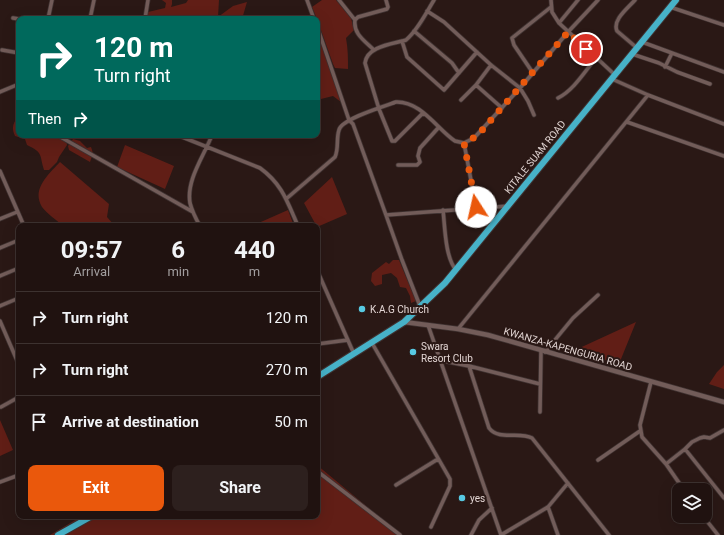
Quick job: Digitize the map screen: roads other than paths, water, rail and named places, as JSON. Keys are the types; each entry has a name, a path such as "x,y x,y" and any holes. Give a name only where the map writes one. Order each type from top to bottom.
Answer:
{"highway":[{"name":"KITALE SUAM ROAD","path":"320,375 404,322 420,308 456,270 676,0"},
{"path":"58,535 87,519"}],"street":[{"path":"49,16 52,0"},
{"path":"91,16 94,0"},
{"path":"145,16 148,0"},
{"path":"307,0 313,16"},
{"path":"339,0 355,20 355,28 357,33 374,50"},
{"path":"355,20 358,17 387,9 388,7 386,0"},
{"path":"423,113 393,142 379,109 365,63 366,57 374,50 402,41 409,37 434,0"},
{"path":"551,0 552,12 559,23 596,58 613,77 648,95 724,124"},
{"path":"559,23 578,0"},
{"path":"286,199 335,157 338,152 338,130 341,125 349,120 396,102 414,105 455,141 464,143 477,136 598,0"},
{"path":"634,0 618,20 616,27 617,31 637,48"},
{"path":"533,73 514,46 512,38 551,7"},
{"path":"670,7 724,25"},
{"path":"427,11 444,22 491,65 520,88 534,115"},
{"path":"414,31 452,63 459,73"},
{"path":"320,35 349,120 353,124 420,308"},
{"path":"402,41 408,57 444,90 477,52"},
{"path":"642,42 724,72"},
{"path":"2,50 16,52"},
{"path":"665,66 672,53"},
{"path":"632,54 659,63 677,72 710,84"},
{"path":"558,98 567,92 596,58"},
{"path":"461,100 476,85 491,65"},
{"path":"0,92 16,85"},
{"path":"476,85 502,108"},
{"path":"458,329 648,95"},
{"path":"627,122 724,156"},
{"path":"398,165 417,165 420,162 418,156 420,148 439,127"},
{"path":"62,138 193,212"},
{"path":"184,138 260,168 272,177 286,199 297,223"},
{"path":"198,223 193,212 190,195 192,183 211,138"},
{"path":"464,143 476,207"},
{"path":"0,171 22,223"},
{"path":"386,214 509,206"},
{"path":"444,210 447,244 451,264 456,270"},
{"path":"0,219 17,212"},
{"path":"0,248 16,241"},
{"path":"0,276 16,269"},
{"path":"320,277 354,354"},
{"path":"540,412 540,384 543,352 572,318 598,295"},
{"path":"0,306 16,299"},
{"path":"0,321 16,359"},
{"name":"KWANZA-KAPENGURIA ROAD","path":"404,322 458,329 488,336 724,402"},
{"path":"428,325 501,535 548,507 568,483"},
{"path":"320,344 348,340"},
{"path":"372,343 451,482 431,527"},
{"path":"439,360 540,384"},
{"path":"469,366 489,428 498,434 532,438 609,535"},
{"path":"651,382 640,425 640,431 642,437 666,464 679,483"},
{"path":"1,407 16,399"},
{"path":"666,464 692,442 704,437 710,438 724,430"},
{"path":"598,460 640,431"},
{"path":"685,449 724,498"},
{"path":"396,485 438,459"},
{"path":"320,473 400,535"},
{"path":"0,482 16,476"},
{"path":"548,507 558,535"},
{"path":"471,535 479,520 492,508"},
{"path":"709,523 718,535"}],"place":[{"name":"K.A.G Church","path":"362,309"},
{"name":"Swara Resort Club","path":"413,352"},
{"name":"yes","path":"462,498"}]}
